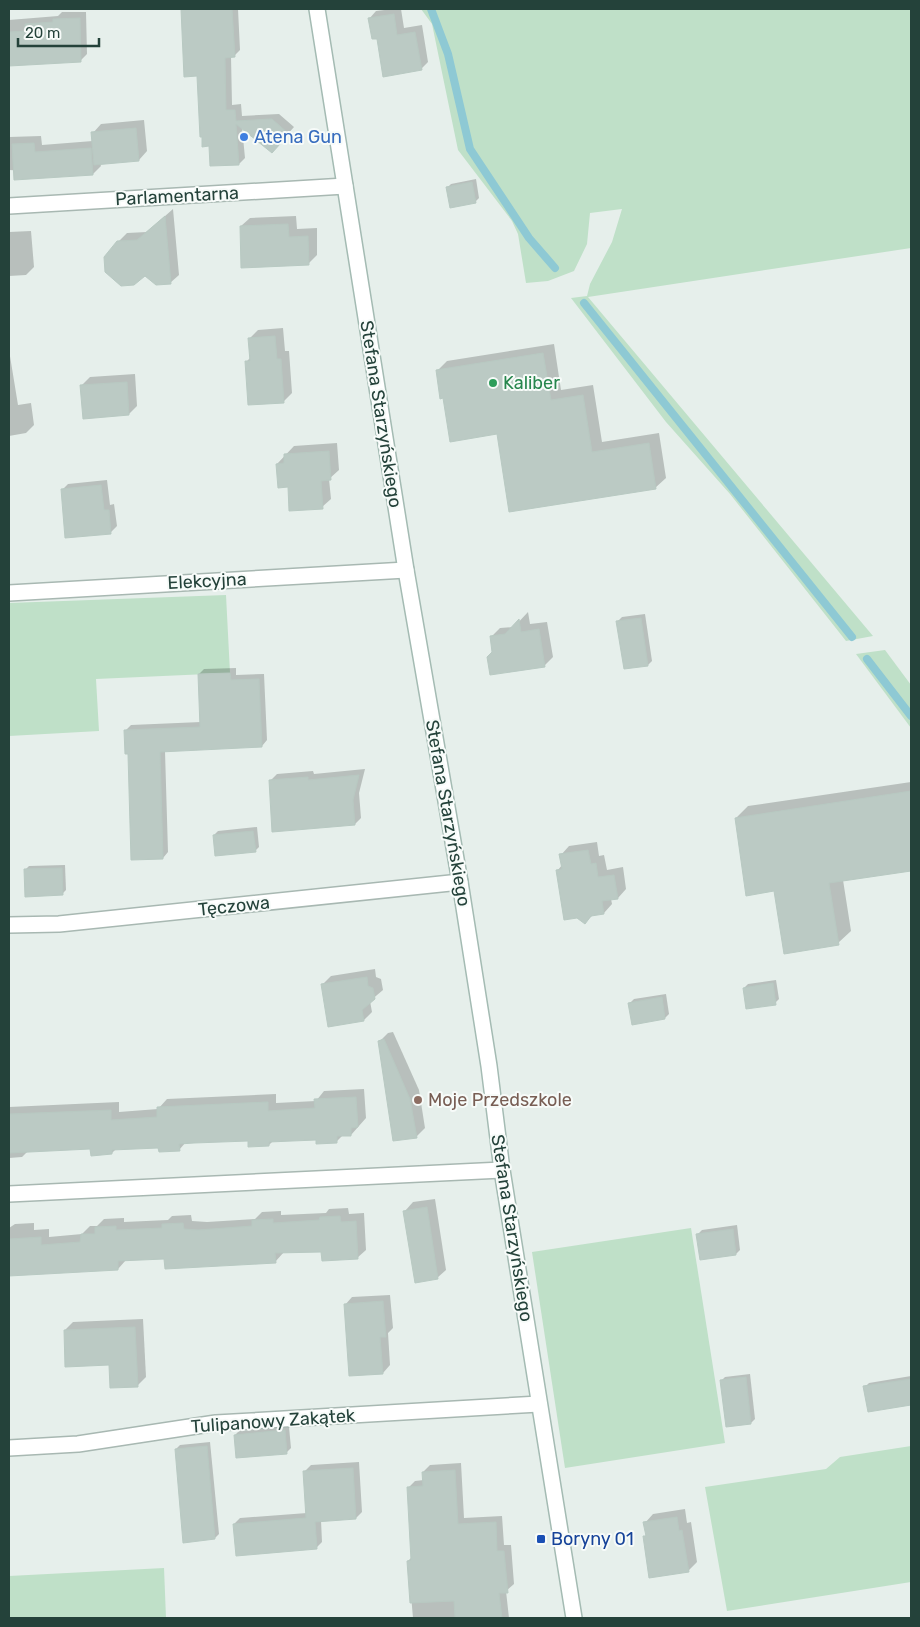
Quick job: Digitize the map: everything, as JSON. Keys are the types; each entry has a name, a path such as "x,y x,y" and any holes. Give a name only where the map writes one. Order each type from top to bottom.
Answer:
{"street":[{"name":"Stefana Starzyńskiego","path":"317,9 406,570 460,882 489,1066 502,1170 574,1618"},
{"name":"Parlamentarna","path":"9,206 345,186"},
{"name":"Elekcyjna","path":"9,593 406,570"},
{"name":"Tęczowa","path":"9,925 59,924 460,882"},
{"path":"9,1194 502,1170"},
{"name":"Tulipanowy Zakątek","path":"9,1448 78,1444 216,1423 539,1404"}],"green space":[{"path":"421,9 911,9 911,248 588,297 873,636 846,641 730,494 666,422 571,298 587,296 590,284 612,242 622,209 590,213 587,244 574,271 548,281 526,283 518,234 512,221 458,150 432,24"},
{"path":"226,595 230,673 96,679 99,731 9,736 9,603"},
{"path":"885,650 911,685 911,728 856,654"},
{"path":"691,1228 725,1443 565,1468 532,1252"},
{"path":"911,1446 911,1582 727,1611 705,1487 826,1469 840,1457"},
{"path":"164,1568 166,1618 9,1618 9,1576"}],"building":[{"path":"181,9 232,9 235,57 225,58 226,110 235,110 236,121 272,119 289,134 272,153 236,124 239,165 210,166 209,146 202,147 202,137 200,137 197,76 184,77"},
{"path":"394,14 397,35 415,32 422,70 383,77 377,39 372,39 368,18"},
{"path":"80,18 81,62 9,66 9,32 25,31 25,24 53,22 53,19"},
{"path":"136,128 139,161 94,165 91,132"},
{"path":"34,143 35,152 91,148 93,175 14,180 12,144"},
{"path":"472,182 476,203 450,208 446,187"},
{"path":"165,216 171,284 156,285 145,276 134,285 121,286 105,272 104,257 117,241 137,240"},
{"path":"288,224 289,237 308,236 309,265 241,268 240,226"},
{"path":"275,336 277,359 281,359 284,403 248,405 245,361 250,361 248,338"},
{"path":"543,353 551,400 583,395 592,452 649,443 656,489 509,512 497,434 450,442 443,398 440,399 436,370"},
{"path":"127,382 129,415 83,419 80,385"},
{"path":"329,451 331,480 321,481 323,509 289,511 288,487 278,488 276,464 284,463 284,454"},
{"path":"101,485 104,510 109,510 111,534 65,538 61,489"},
{"path":"641,618 648,666 624,669 616,621"},
{"path":"519,619 521,632 539,629 545,667 490,675 487,657 492,652 490,636 505,634"},
{"path":"230,673 231,680 259,679 262,747 160,752 163,859 131,860 128,754 125,754 124,730 200,727 198,674"},
{"path":"359,775 353,800 355,825 272,832 269,780 308,777 308,780"},
{"path":"911,791 911,871 829,883 839,945 784,954 774,891 746,896 735,818"},
{"path":"253,831 256,852 215,856 213,835"},
{"path":"588,850 591,864 596,863 598,877 614,875 618,899 602,901 604,914 591,916 585,924 577,918 564,920 556,870 562,869 559,854"},
{"path":"62,868 63,895 25,897 24,869"},
{"path":"367,977 368,986 373,988 375,999 362,1010 364,1021 328,1027 321,984"},
{"path":"773,983 776,1005 746,1009 743,988"},
{"path":"662,997 665,1019 632,1025 628,1003"},
{"path":"384,1039 410,1099 417,1138 393,1141 378,1041"},
{"path":"356,1097 358,1127 351,1128 351,1136 337,1136 337,1143 316,1144 316,1140 269,1142 269,1146 248,1147 248,1141 194,1143 179,1144 180,1151 159,1152 158,1148 112,1150 112,1154 91,1156 90,1149 9,1153 9,1114 111,1110 111,1120 157,1117 157,1107 268,1102 268,1111 315,1108 314,1099"},
{"path":"427,1207 438,1279 415,1283 403,1211"},
{"path":"340,1216 341,1222 356,1221 358,1259 322,1261 321,1252 275,1253 276,1263 165,1269 164,1259 118,1261 118,1270 9,1276 9,1239 41,1237 41,1245 80,1242 81,1234 95,1234 95,1227 116,1226 116,1230 162,1228 162,1224 183,1223 184,1229 198,1230 252,1226 252,1220 273,1219 273,1223 319,1220 320,1217"},
{"path":"733,1229 736,1255 700,1260 696,1234"},
{"path":"383,1301 386,1337 380,1337 383,1374 349,1376 344,1304"},
{"path":"135,1327 138,1387 110,1388 109,1365 65,1367 64,1330"},
{"path":"746,1377 751,1424 726,1427 720,1380"},
{"path":"911,1379 911,1405 868,1412 863,1386"},
{"path":"285,1430 287,1454 236,1458 234,1435"},
{"path":"207,1446 215,1539 183,1543 175,1449"},
{"path":"353,1468 356,1519 315,1522 317,1549 236,1556 233,1524 306,1518 303,1471"},
{"path":"455,1470 458,1524 496,1522 497,1551 504,1551 508,1593 499,1593 502,1618 455,1618 454,1601 410,1603 407,1561 411,1560 407,1487 423,1486 422,1472"},
{"path":"677,1517 679,1531 682,1530 689,1572 649,1578 643,1522"}],"waterway":[{"path":"431,9 448,54 470,149 529,238 555,268"},
{"path":"584,303 852,637"},
{"path":"867,659 911,716"}],"place":[{"name":"Atena Gun","path":"244,137"},
{"name":"Kaliber","path":"493,383"},
{"name":"Moje Przedszkole","path":"418,1100"},
{"name":"Boryny 01","path":"541,1539"}]}
